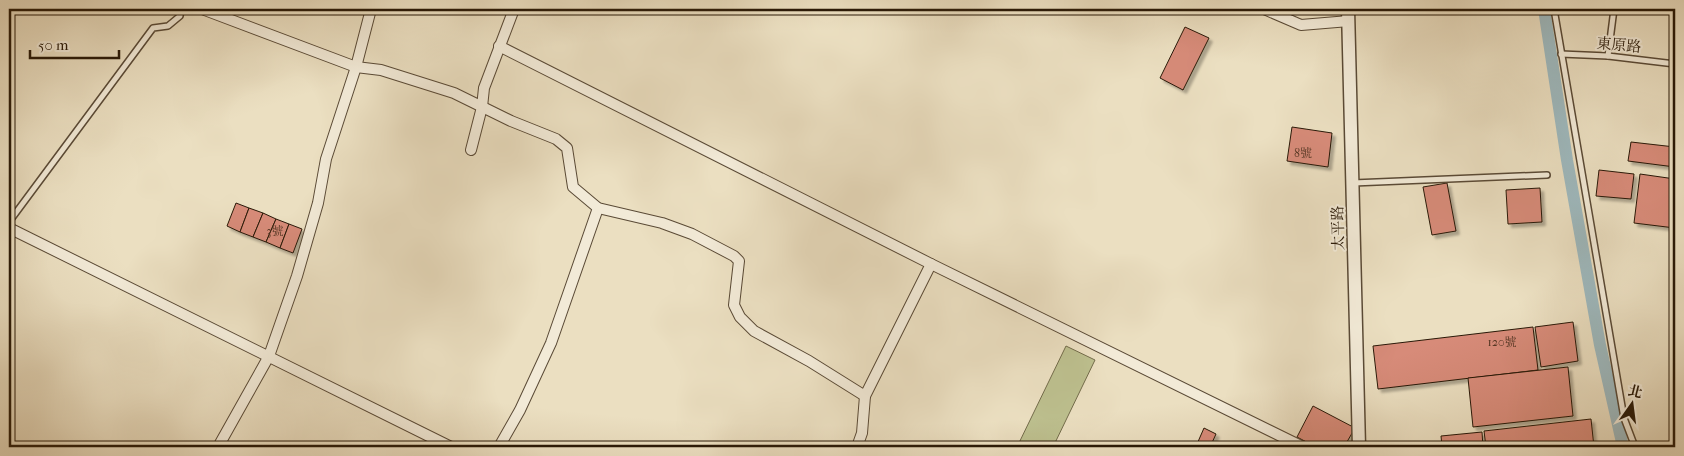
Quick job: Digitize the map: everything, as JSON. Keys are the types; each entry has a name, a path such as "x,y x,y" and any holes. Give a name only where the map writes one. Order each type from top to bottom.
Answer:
{"street":[{"path":"202,9 356,67 381,70 454,93 511,121 556,139 567,148 573,187 598,208 662,223 692,234 734,256 739,261 734,305 740,317 754,331 809,361 865,396"},
{"path":"218,447 269,356 297,276 318,203 326,159 356,67 371,9"},
{"path":"471,150 482,107 484,88 514,9"},
{"path":"1264,9 1301,25 1349,15"},
{"name":"太平路","path":"1349,15 1359,447"},
{"path":"499,46 931,264 1303,447"},
{"path":"499,447 520,410 551,343 598,208"},
{"path":"9,228 451,447"},
{"path":"857,447 862,433 865,396 931,264"}],"lane":[{"path":"9,222 153,28 168,26 180,16 181,9"},
{"path":"1554,9 1624,418 1635,447"},
{"path":"1608,56 1614,9"},
{"name":"東原路","path":"1561,54 1608,56 1675,64"},
{"path":"1353,183 1547,176"}],"green space":[{"path":"1066,346 1095,360 1053,447 1017,447"}],"building":[{"path":"1185,27 1209,38 1183,90 1160,78"},
{"path":"1292,127 1332,133 1328,167 1287,161"},
{"path":"1631,142 1675,147 1675,167 1628,161"},
{"path":"1599,170 1634,174 1631,199 1596,196"},
{"path":"1640,174 1675,179 1675,228 1634,223"},
{"path":"1447,183 1456,231 1432,235 1423,187"},
{"path":"1540,188 1542,222 1508,224 1506,190"},
{"path":"236,203 249,208 240,232 227,226"},
{"path":"249,208 263,213 253,237 240,232"},
{"path":"263,213 276,219 266,242 253,237"},
{"path":"276,219 289,224 280,248 266,242"},
{"path":"289,224 302,229 293,253 280,248"},
{"path":"1573,322 1578,361 1541,367 1535,327"},
{"path":"1533,327 1538,370 1378,389 1373,346"},
{"path":"1568,367 1573,416 1473,427 1468,378"},
{"path":"1313,406 1355,428 1344,447 1316,447 1297,437"},
{"path":"1591,419 1594,447 1486,447 1484,431"},
{"path":"1204,428 1216,434 1210,447 1197,444"},
{"path":"1482,432 1483,447 1442,447 1441,436"}],"waterway":[{"path":"1544,9 1567,160 1600,345 1623,447"}]}
